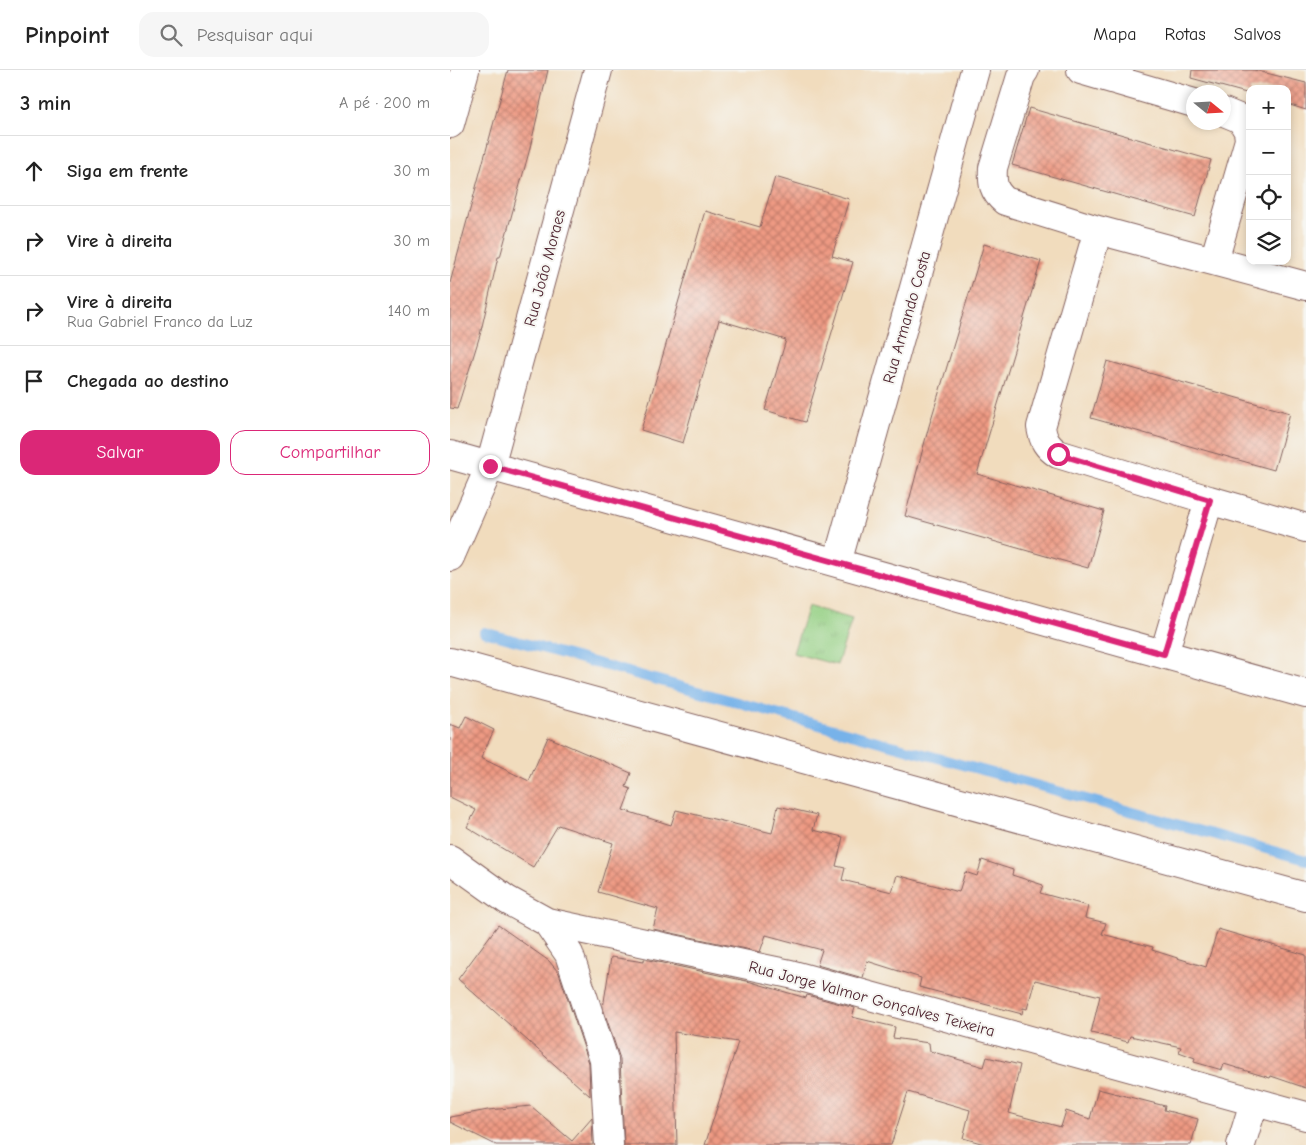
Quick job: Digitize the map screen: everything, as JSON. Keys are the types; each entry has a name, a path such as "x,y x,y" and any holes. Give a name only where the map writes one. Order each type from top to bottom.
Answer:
{"street":[{"path":"450,124 464,70"},
{"name":"Rua João Moraes","path":"450,557 490,466 598,70"},
{"name":"Rua Armando Costa","path":"837,563 975,70"},
{"path":"1025,70 1021,76 993,168 994,190 1005,201 1098,230 1306,286"},
{"path":"1081,70 1186,101"},
{"path":"1214,262 1249,140 1248,131 1241,118 1231,114"},
{"path":"1098,230 1041,427 1045,443 1058,454 1306,528"},
{"path":"450,455 1306,694"},
{"path":"1164,654 1210,500"},
{"path":"450,662 1306,896"},
{"name":"Rua Jorge Valmor Gonçalves Teixeira","path":"450,859 506,900 547,922 790,974 1306,1116"},
{"path":"547,922 569,954 604,1060 609,1145"},
{"path":"1241,1145 1254,1102"}],"green space":[{"path":"808,606 852,619 837,665 793,653"}],"building":[{"path":"508,70 548,70 529,152 500,257 498,257 480,335 457,409 450,408 450,283"},
{"path":"1192,70 1254,70 1306,83 1306,110 1291,105 1291,85 1246,85 1246,93 1231,89 1231,85 1217,85 1191,78"},
{"path":"1029,108 1211,160 1195,217 1012,165"},
{"path":"775,177 849,199 832,256 853,262 805,422 765,410 786,340 719,320 683,443 641,430 705,211 760,227"},
{"path":"984,244 1041,261 977,474 1104,511 1088,568 905,516 929,426"},
{"path":"1107,361 1290,413 1274,470 1091,418"},
{"path":"466,716 494,730 481,758 529,781 548,737 631,773 626,787 631,789 623,810 671,825 676,810 772,833 778,806 817,815 813,830 843,837 836,866 845,868 842,880 892,892 897,875 959,892 965,872 977,876 982,860 1013,870 1012,875 1043,885 1040,893 1088,906 1085,918 1106,923 1102,934 1153,947 1152,950 1206,967 1218,929 1306,955 1306,1088 1271,1076 1270,1078 1224,1064 1222,1070 1194,1062 1195,1058 1179,1052 1181,1047 1130,1036 1128,1042 1091,1033 1100,996 1035,980 1027,1009 1023,1008 1022,1014 919,987 921,978 867,961 863,978 817,965 822,950 766,935 760,952 653,929 658,909 598,892 613,843 558,825 533,867 467,827 476,810 450,797 450,724 460,728"},
{"path":"498,925 549,961 559,973 589,1063 590,1096 458,979"},
{"path":"611,957 644,962 644,959 751,982 806,998 807,995 855,1008 852,1017 895,1027 893,1038 929,1043 930,1051 984,1067 987,1057 1020,1065 1009,1113 1061,1127 1066,1111 1090,1119 1098,1089 1165,1106 1164,1110 1198,1119 1191,1145 988,1145 963,1138 970,1110 908,1092 891,1145 705,1145 738,1042 674,1032 677,1145 624,1145 620,1059 603,1008"},
{"path":"531,1106 572,1141 592,1118 593,1145 496,1145 450,1122 450,1117 488,1110"}],"waterway":[{"path":"484,632 1306,860"}],"route":[{"path":"490,466 1164,654 1210,500 1058,454"}]}
